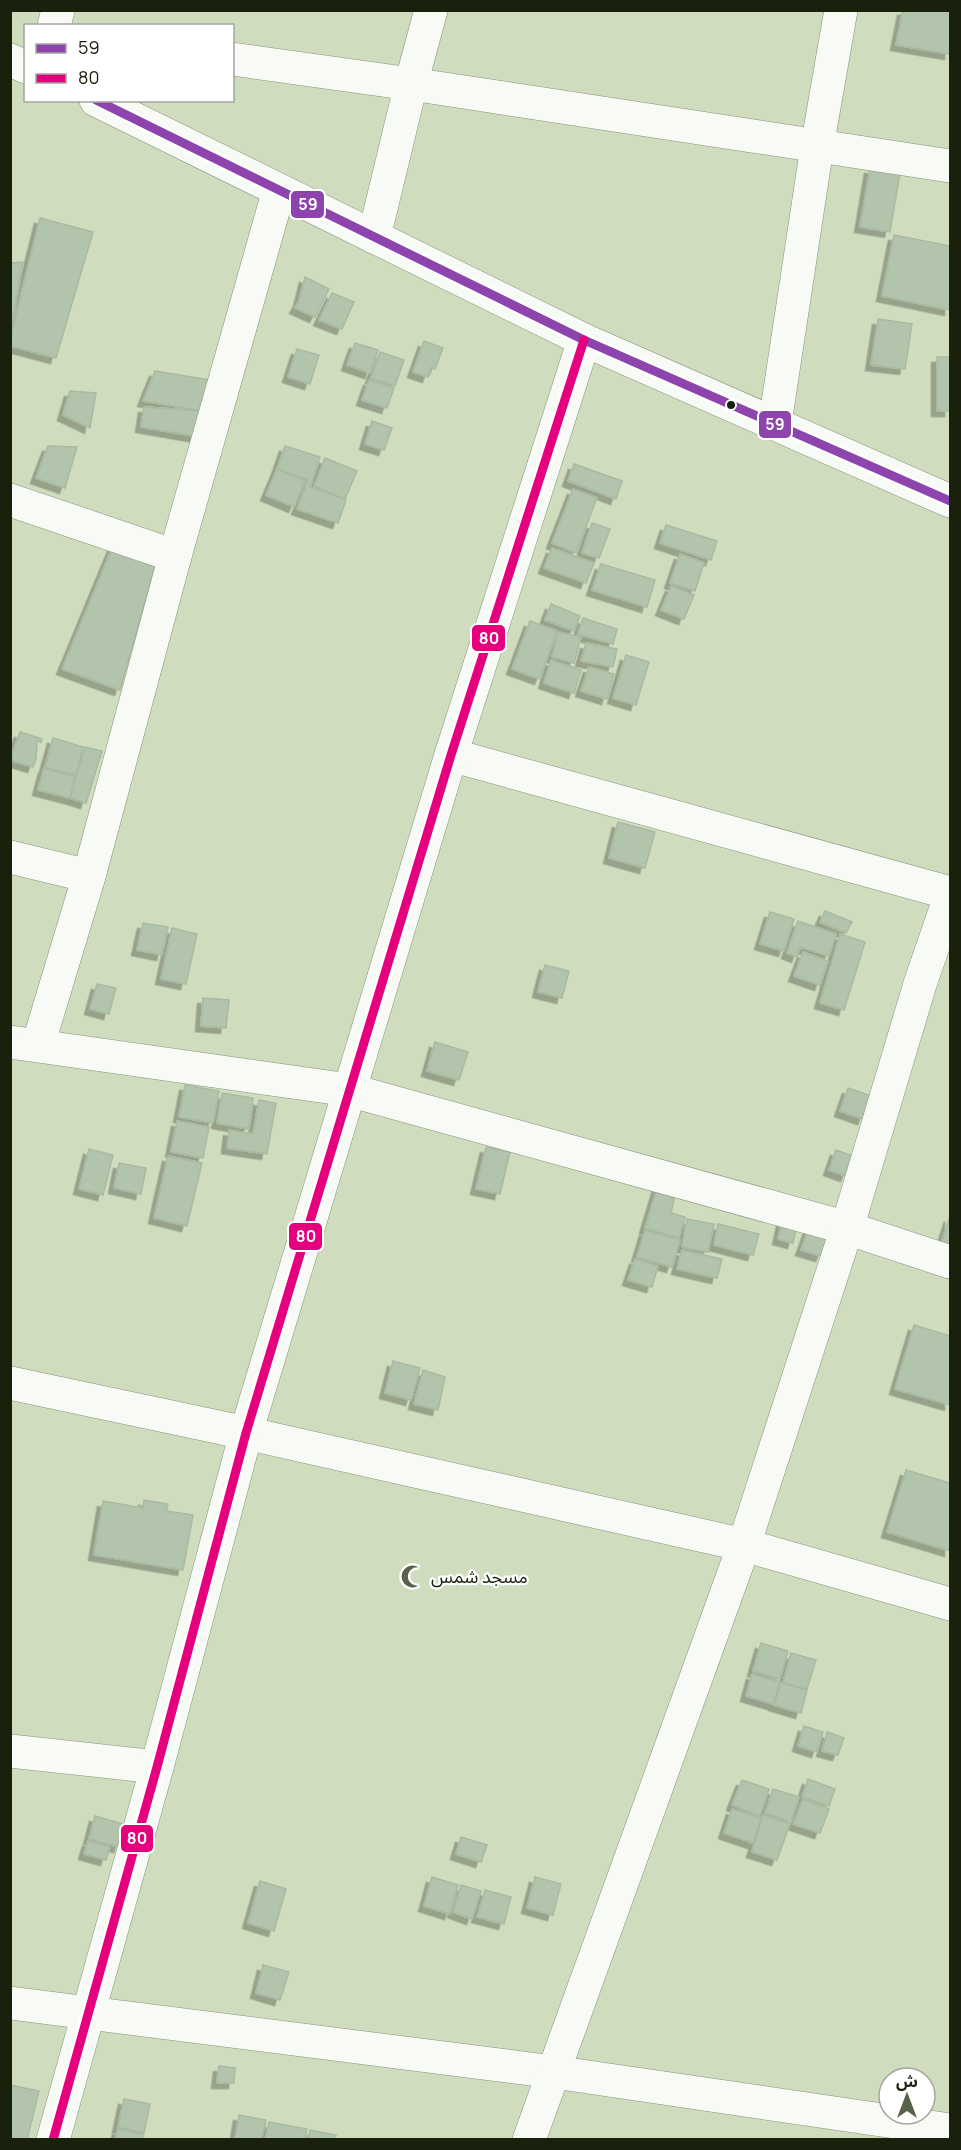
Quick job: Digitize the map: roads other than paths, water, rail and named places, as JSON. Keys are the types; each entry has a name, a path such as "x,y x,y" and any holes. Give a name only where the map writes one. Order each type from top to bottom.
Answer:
{"street":[{"path":"374,237 431,10"},
{"path":"775,423 816,147 841,10"},
{"path":"234,59 951,166"},
{"path":"10,60 24,66"},
{"path":"100,102 584,340 951,501"},
{"path":"279,190 175,556 89,876 24,1044 349,1090 847,1228 951,1262"},
{"path":"53,2139 157,1767 246,1433 451,755 584,340"},
{"path":"10,500 175,556"},
{"path":"451,755 951,895 920,984 847,1228 744,1545 528,2139"},
{"path":"10,857 89,876"},
{"path":"10,1383 246,1433 744,1545 951,1604"},
{"path":"10,1751 157,1767"},
{"path":"10,2003 554,2072 951,2130"}],"place":[{"name":"مسجد شمس","path":"413,1576"}]}
